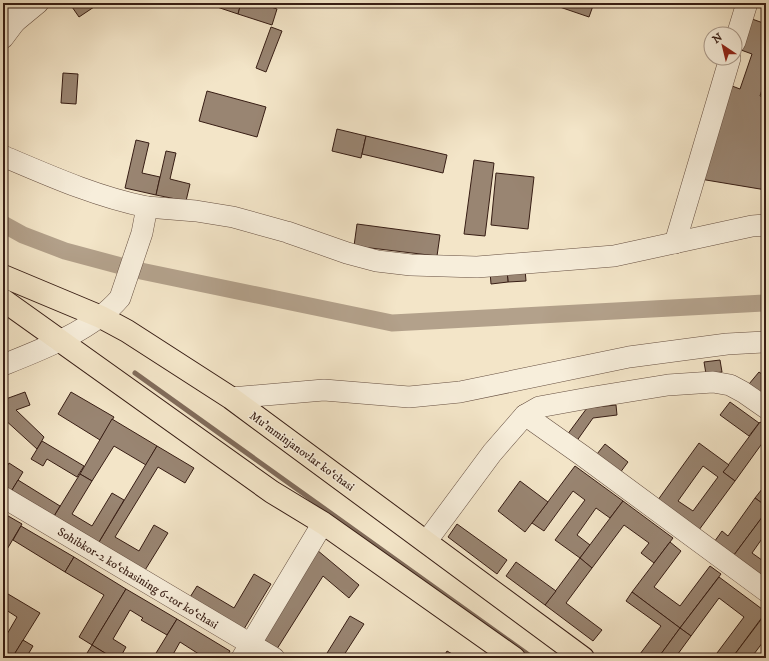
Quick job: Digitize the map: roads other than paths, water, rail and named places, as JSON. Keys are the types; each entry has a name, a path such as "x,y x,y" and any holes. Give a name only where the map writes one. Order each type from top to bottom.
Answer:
{"main road":[{"name":"Mu’mminjanovlar ko‘chasi","path":"3,276 101,317 128,331 231,398 583,658"},
{"path":"3,300 272,492 323,523 514,658"}],"street":[{"path":"7,23 38,3"},
{"path":"740,26 747,3"},
{"path":"674,242 728,66"},
{"path":"3,156 62,181 114,199 147,208 196,211 233,217 287,232 347,253 377,261 411,265 477,267 614,256 752,226 766,225"},
{"path":"3,365 59,341 101,317 120,298 142,233 147,208"},
{"path":"231,398 324,390 409,397 460,392 629,357 727,344 766,342"},
{"path":"426,542 492,453 525,415 539,407 567,401 668,385 714,382 730,385 766,408"},
{"path":"525,415 766,591"},
{"name":"Sohibkor-2 ko‘chasining 6-tor ko‘chasi","path":"3,497 246,651 274,658"},
{"path":"246,651 323,523"}],"waterway":[{"path":"3,224 23,235 65,251 136,270 392,323 766,303"},
{"path":"135,373 533,658"}]}
